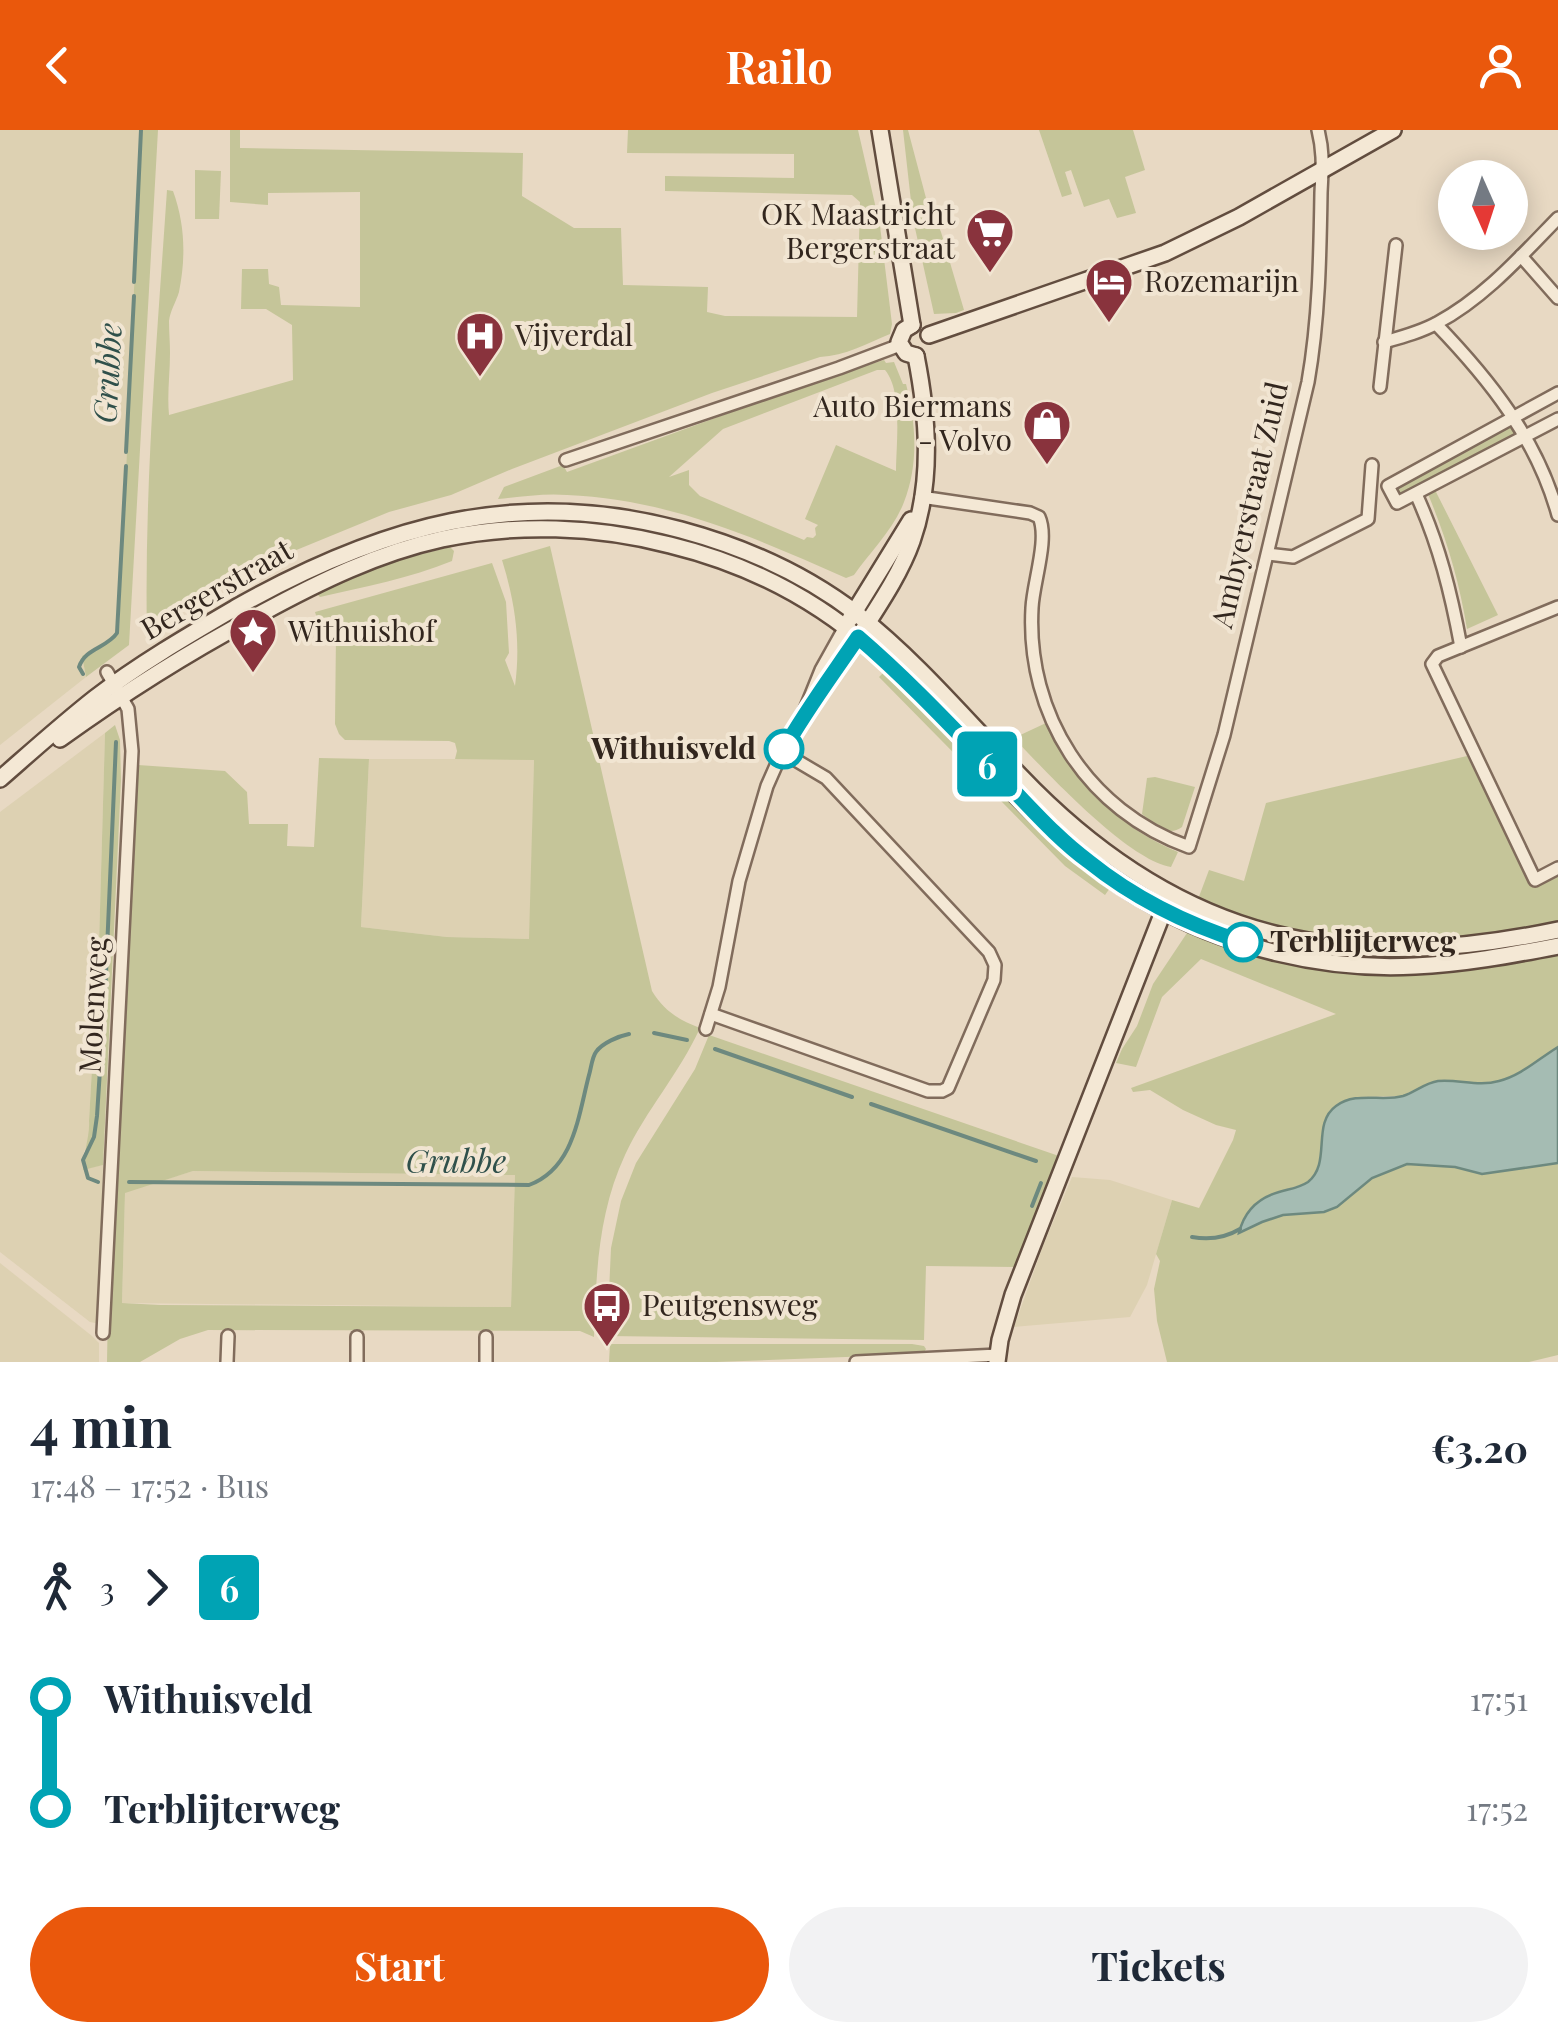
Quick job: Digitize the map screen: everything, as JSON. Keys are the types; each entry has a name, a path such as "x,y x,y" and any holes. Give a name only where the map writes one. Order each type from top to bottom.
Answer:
{"main road":[{"path":"880,130 912,326"},
{"path":"929,335 1165,253 1393,130"},
{"path":"912,326 922,327 929,335 928,348 916,356 906,354 900,345 901,334 912,326"},
{"path":"856,625 921,497 927,426 916,356"},
{"name":"Bergerstraat","path":"0,781 114,684 220,617 314,566 363,546 450,522 496,523 563,513 608,516 684,531 740,549 829,594 856,625"},
{"path":"856,625 932,682 1070,823 1130,869 1216,916 1295,939 1354,948 1441,948 1558,930"},
{"path":"856,625 900,676 1058,836 1116,882 1164,910 1223,936 1268,950 1357,965 1452,964 1558,946"},
{"path":"997,1359 1023,1268 1170,894"}],"street":[{"name":"Ambyerstraat Zuid","path":"921,497 1039,517 1042,532 1033,594 1032,644 1043,698 1055,729 1069,754 1124,814 1189,848 1224,735 1311,362 1324,153 1318,130"},
{"path":"1384,342 1436,324 1480,294 1558,218"},
{"path":"1380,387 1396,245"},
{"path":"1521,256 1558,298"},
{"path":"1436,324 1488,380 1515,418 1550,486 1558,516"},
{"path":"566,460 900,345"},
{"path":"1558,393 1388,486 1398,503 1558,419"},
{"path":"1268,554 1294,556 1368,519 1372,464"},
{"path":"1416,494 1440,552 1460,647"},
{"path":"1558,607 1460,647 1434,659 1432,664 1535,880 1558,868"},
{"path":"706,1028 719,987 744,858 767,786 821,670 856,625"},
{"name":"Molenweg","path":"103,1333 132,751 128,711 114,684"},
{"path":"711,1014 942,1092 948,1088 994,980 995,965 989,952 874,828 826,778 782,752"},
{"path":"228,1336 228,1362"},
{"path":"357,1337 357,1362"},
{"path":"486,1337 486,1362"},
{"path":"856,1362 997,1359"}],"shaded area":[{"path":"0,130 141,130 119,630 107,643 82,656 86,677 0,745"},
{"path":"105,733 90,1135 83,1155 83,1169 103,1165 99,1322 95,1323 0,1252 0,812"},
{"path":"369,759 534,759 530,939 447,937 361,927"},
{"path":"1558,1047 1558,1163 1482,1174 1455,1167 1407,1164 1372,1178 1337,1207 1324,1212 1283,1215 1239,1233 1248,1212 1258,1202 1305,1184 1315,1174 1324,1123 1336,1106 1352,1099 1395,1098 1438,1081 1499,1081 1523,1071"},
{"path":"193,1171 515,1175 511,1307 122,1303 125,1192"},
{"path":"1072,1177 1110,1180 1172,1200 1147,1285 1130,1317 1014,1327 1043,1246"},
{"path":"0,1263 99,1343 99,1362 0,1362"}],"green space":[{"path":"141,130 158,130 129,645 86,677 82,656 107,643 119,630"},
{"name":"Vijverdal","path":"230,130 240,130 240,148 523,153 522,196 574,228 621,228 623,285 708,287 707,312 725,316 857,317 860,202 852,195 665,191 665,176 794,178 794,154 627,153 628,130 858,130 880,226 890,334 847,352 820,357 712,393 451,495 389,512 215,587 147,637 149,469 167,190 173,191 177,203 183,253 179,292 169,321 169,415 293,380 292,325 266,309 241,309 242,269 268,269 269,284 279,287 281,305 360,307 360,192 268,193 268,205 230,202"},
{"path":"903,130 908,130 926,198 941,232 964,310 956,313 934,314 913,219"},
{"path":"1039,130 1133,130 1145,170 1125,177 1136,213 1117,218 1109,199 1084,207 1071,170 1065,172 1072,194 1062,197"},
{"path":"195,170 221,171 219,219 195,219"},
{"path":"884,360 894,362 909,399 914,458 909,488 894,522 854,575 846,578 745,535 641,504 558,495 498,499 504,487 563,465 567,472","holes":["885,370 896,404 896,471 836,445 805,519 818,525 813,538 804,540 700,496 689,485 689,470 669,477 723,429"]},
{"path":"1512,424 1519,437 1400,496 1396,493 1394,487"},
{"path":"1435,490 1498,615 1467,629 1452,560 1428,494"},
{"path":"550,546 652,991 673,1014 700,1028 633,1139 616,1177 600,1244 594,1337 580,1331 208,1330 180,1339 140,1362 107,1362 138,765 225,771 247,792 249,824 288,824 287,846 314,847 319,758 369,759 361,927 447,937 529,939 534,760 455,759 455,743 449,741 345,740 335,724 336,634 321,624 315,612 492,563 506,602 509,653 505,660 515,686 516,622 502,560","holes":["193,1171 515,1175 511,1307 122,1303 125,1193"]},
{"path":"450,547 454,551 452,561 436,567 370,586 318,595 375,566"},
{"path":"886,670 1071,859 1110,888 1105,895 1065,866 879,677"},
{"path":"1046,723 1070,764 1100,800 1136,829 1178,852 1171,867 1153,861 1111,832 1014,738"},
{"path":"115,725 120,740 121,780 103,1165 83,1170 99,944 105,733"},
{"path":"1467,756 1533,885 1537,887 1558,875 1558,925 1424,945 1298,935 1197,902 1209,870 1244,881 1266,803"},
{"path":"1147,778 1195,787 1182,827 1176,830 1161,828 1142,814"},
{"path":"1189,930 1331,965 1558,950 1558,1047 1500,1081 1448,1081 1402,1096 1359,1097 1324,1126 1318,1171 1307,1183 1281,1191 1240,1233 1284,1215 1348,1199 1372,1178 1407,1164 1455,1167 1482,1174 1558,1163 1558,1355 1529,1362 1167,1362 1154,1289 1160,1261 1156,1254 1172,1200 1199,1208 1236,1130 1183,1110 1150,1090 1133,1092 1131,1088 1336,1014 1201,959 1162,997 1136,1067 1116,1063 1137,1026 1153,984"},
{"path":"709,1035 1059,1156 1015,1267 926,1266 924,1340 607,1336 611,1248 621,1201 636,1163 695,1069"},
{"path":"610,1344 912,1344 926,1349 923,1354 609,1362"}],"waterway":[{"name":"Grubbe","path":"134,282 141,130"},
{"name":"Grubbe","path":"126,452 134,296"},
{"name":"Grubbe","path":"83,674 79,667 82,661 117,633 126,466"},
{"name":"Grubbe","path":"105,996 116,742"},
{"name":"Grubbe","path":"98,1182 88,1178 83,1160 94,1137 97,1116 104,1008"},
{"name":"Grubbe","path":"654,1033 687,1040"},
{"name":"Grubbe","path":"129,1182 529,1185 556,1167 565,1154 596,1052 611,1040 629,1034"},
{"name":"Grubbe","path":"715,1049 852,1097"},
{"name":"Grubbe","path":"871,1104 1036,1161"},
{"name":"Grubbe","path":"1032,1206 1041,1183"},
{"path":"1192,1237 1217,1237 1240,1229"}],"bus line":[{"name":"6","path":"784,749 802,716 858,637 1091,864 1148,903 1243,942"}],"place":[{"name":"OK Maastricht Bergerstraat","path":"990,274"},
{"name":"Rozemarijn","path":"1109,324"},
{"name":"Vijverdal","path":"480,378"},
{"name":"Auto Biermans - Volvo","path":"1047,466"},
{"name":"Withuishof","path":"253,674"},
{"name":"Withuisveld","path":"784,749"},
{"name":"Terblijterweg","path":"1243,942"},
{"name":"Peutgensweg","path":"607,1348"}]}
